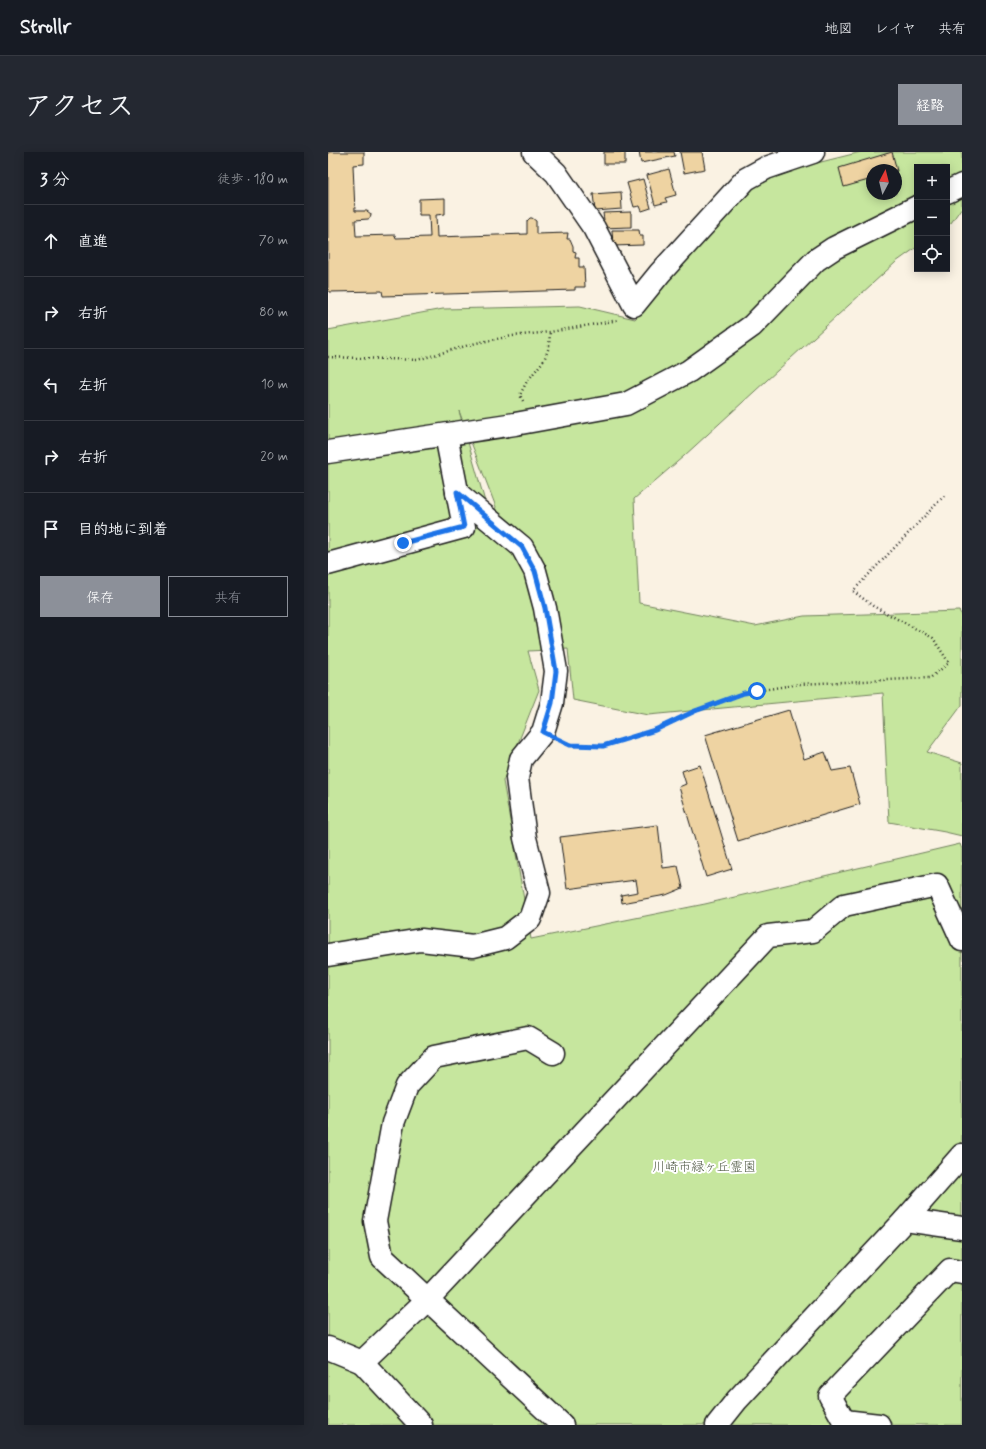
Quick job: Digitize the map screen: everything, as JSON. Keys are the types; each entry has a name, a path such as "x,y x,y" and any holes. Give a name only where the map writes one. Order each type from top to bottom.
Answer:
{"street":[{"path":"534,152 556,173 594,228 634,305 660,273 746,179 766,168 798,154"},
{"path":"950,191 962,185"},
{"path":"328,452 515,424 626,404 689,371 752,326 816,260 834,248 914,208"},
{"path":"328,564 464,527 446,435"},
{"path":"328,955 421,940 473,946 505,938 530,919 539,893 525,838 517,778 521,759 543,732 552,703 556,671 545,608 535,571 522,547 457,492"},
{"path":"362,1362 427,1300 768,936 813,931 844,904 937,885 962,940"},
{"path":"553,1053 528,1038 434,1058 407,1086 393,1123 375,1221 382,1257 562,1425"},
{"path":"717,1425 737,1400 905,1220 962,1155"},
{"path":"905,1220 962,1228"},
{"path":"879,1425 844,1423 830,1396 950,1270 962,1272"},
{"path":"328,1348 362,1362 421,1425"}],"path":[{"path":"328,357 418,360 476,343 619,320 634,305"},
{"path":"526,408 520,394 526,383 544,360 549,347 550,332"},
{"path":"543,732 570,745 603,746 655,730 695,711 744,693 799,684 930,678 949,663 932,638 873,606 853,591 944,496"}],"green space":[{"name":"川崎市緑ヶ丘霊園","path":"861,152 962,152 962,207 951,223 950,164 914,164 914,249 896,262 684,456 634,499 639,603 755,626 804,616 959,611 962,615 962,705 927,752 962,763 962,836 889,822 883,693 648,715 573,700 568,649 528,651 539,690 503,781 531,939 705,904 960,844 962,849 962,1425 328,1425 328,330 443,309 580,306 635,319 703,238 742,195 769,175","holes":["459,411 496,507 490,519"]}],"building":[{"path":"328,152 364,152 364,164 353,165 355,211 367,211 371,214 370,218 368,219 355,220 356,236 395,235 396,238 430,237 429,215 419,215 419,199 445,198 445,214 436,215 437,237 527,234 527,221 532,218 536,221 536,234 568,233 567,239 570,239 573,246 573,251 576,252 575,258 579,258 579,267 584,267 585,287 575,287 575,290 383,296 382,291 329,292"},
{"path":"604,152 625,152 625,164 604,164"},
{"path":"639,152 674,152 675,156 641,163"},
{"path":"680,152 702,152 705,169 684,173"},
{"path":"892,152 895,164 866,164 866,181 844,187 839,168"},
{"path":"669,169 676,195 665,198 667,202 655,205 647,175"},
{"path":"643,179 651,208 642,211 640,206 634,207 627,183"},
{"path":"621,192 622,209 595,211 593,194"},
{"path":"631,212 631,227 601,228 601,220 604,220 603,213"},
{"path":"612,230 639,230 640,236 643,236 643,245 613,246"},
{"path":"789,710 804,759 825,752 832,771 850,768 860,804 738,841 705,735"},
{"path":"700,765 732,869 706,877 679,787 686,784 682,771"},
{"path":"658,825 663,868 678,866 683,888 666,895 622,903 621,895 638,892 636,880 567,889 560,837"}],"route":[{"path":"403,543 464,527 457,492 522,547 535,571 545,608 556,671 552,703 543,732 570,745 603,746 655,730 695,711 744,693 757,691"}]}
